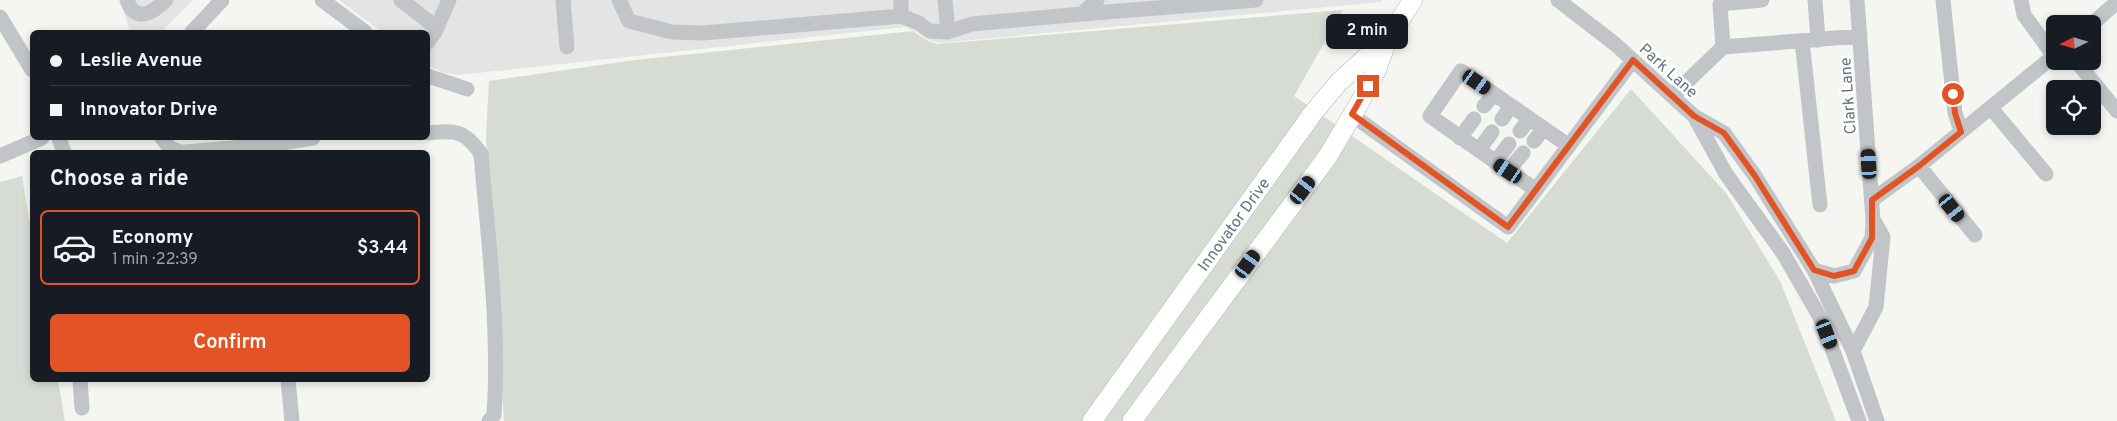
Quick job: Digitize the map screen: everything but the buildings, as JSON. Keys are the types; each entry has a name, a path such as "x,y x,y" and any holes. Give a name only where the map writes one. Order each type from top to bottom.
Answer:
{"main road":[{"name":"Innovator Drive","path":"1132,421 1312,179 1376,71 1388,38 1413,0"},
{"name":"Innovator Drive","path":"1092,421 1313,113 1338,83 1388,38"}],"street":[{"path":"127,0 133,11 138,14 151,12 157,2"},
{"path":"194,30 222,0"},
{"path":"322,0 362,30"},
{"path":"401,0 437,28"},
{"path":"430,39 437,28 449,0"},
{"path":"563,0 567,47"},
{"path":"619,0 629,21 672,32 703,33 901,16 919,23 930,31 948,32 972,24 1256,0"},
{"path":"901,0 901,16"},
{"path":"945,0 948,32"},
{"path":"1082,14 1097,0"},
{"name":"Park Lane","path":"1558,0 1633,60 1694,116 1726,174 1783,253 1821,319 1859,421"},
{"path":"1723,47 1720,4 1760,0"},
{"path":"1815,0 1818,40"},
{"name":"Clark Lane","path":"1814,270 1834,276 1854,271 1872,238 1872,200 1857,0"},
{"path":"1943,0 1955,113 1961,132"},
{"path":"2021,0 2024,16 2046,44"},
{"path":"2101,16 2117,2"},
{"path":"0,17 30,67"},
{"path":"1672,96 1723,47 1860,36"},
{"path":"1802,41 1820,205"},
{"path":"1352,114 1508,227 1633,60"},
{"path":"1872,200 1919,166 2046,63"},
{"path":"2083,70 2117,111"},
{"path":"1536,190 1430,116 1461,71 1568,146"},
{"path":"430,77 467,89"},
{"path":"1484,106 1494,94"},
{"path":"1502,119 1511,106"},
{"path":"1991,108 2046,174"},
{"path":"1694,116 1724,133 1755,176 1814,270 1853,352 1877,421"},
{"path":"1460,138 1474,119"},
{"path":"1520,131 1529,119"},
{"path":"1534,141 1543,129"},
{"path":"430,133 457,132 470,138 480,154 492,296 496,380 494,415 488,421"},
{"path":"1479,150 1492,132"},
{"path":"0,156 37,140"},
{"path":"164,140 170,148 176,150"},
{"path":"241,150 270,149 305,140"},
{"path":"1495,162 1509,144"},
{"path":"1508,171 1523,153"},
{"path":"1919,166 1975,235"},
{"name":"Clark Lane","path":"1853,352 1876,307 1883,237 1873,220"},
{"path":"80,382 82,408"},
{"path":"288,382 292,421"}],"shaded area":[{"path":"120,0 193,0 163,30 129,30"},
{"path":"339,0 1383,0 1381,2 939,43 905,27 458,75 444,73 430,66 430,30 379,30"},
{"path":"1343,10 1294,96 1507,243 1631,89 1726,193 1780,281 1836,421 504,421 486,137 489,81 635,60 913,31 928,41 937,44"},
{"path":"22,176 30,226 30,382 58,382 65,421 0,421 0,182"}],"route":[{"path":"1368,86 1352,114 1508,227 1633,60 1694,116 1724,133 1755,176 1814,270 1834,276 1854,271 1865,254 1872,238 1872,200 1896,184 1961,132 1955,113 1953,94"}]}
